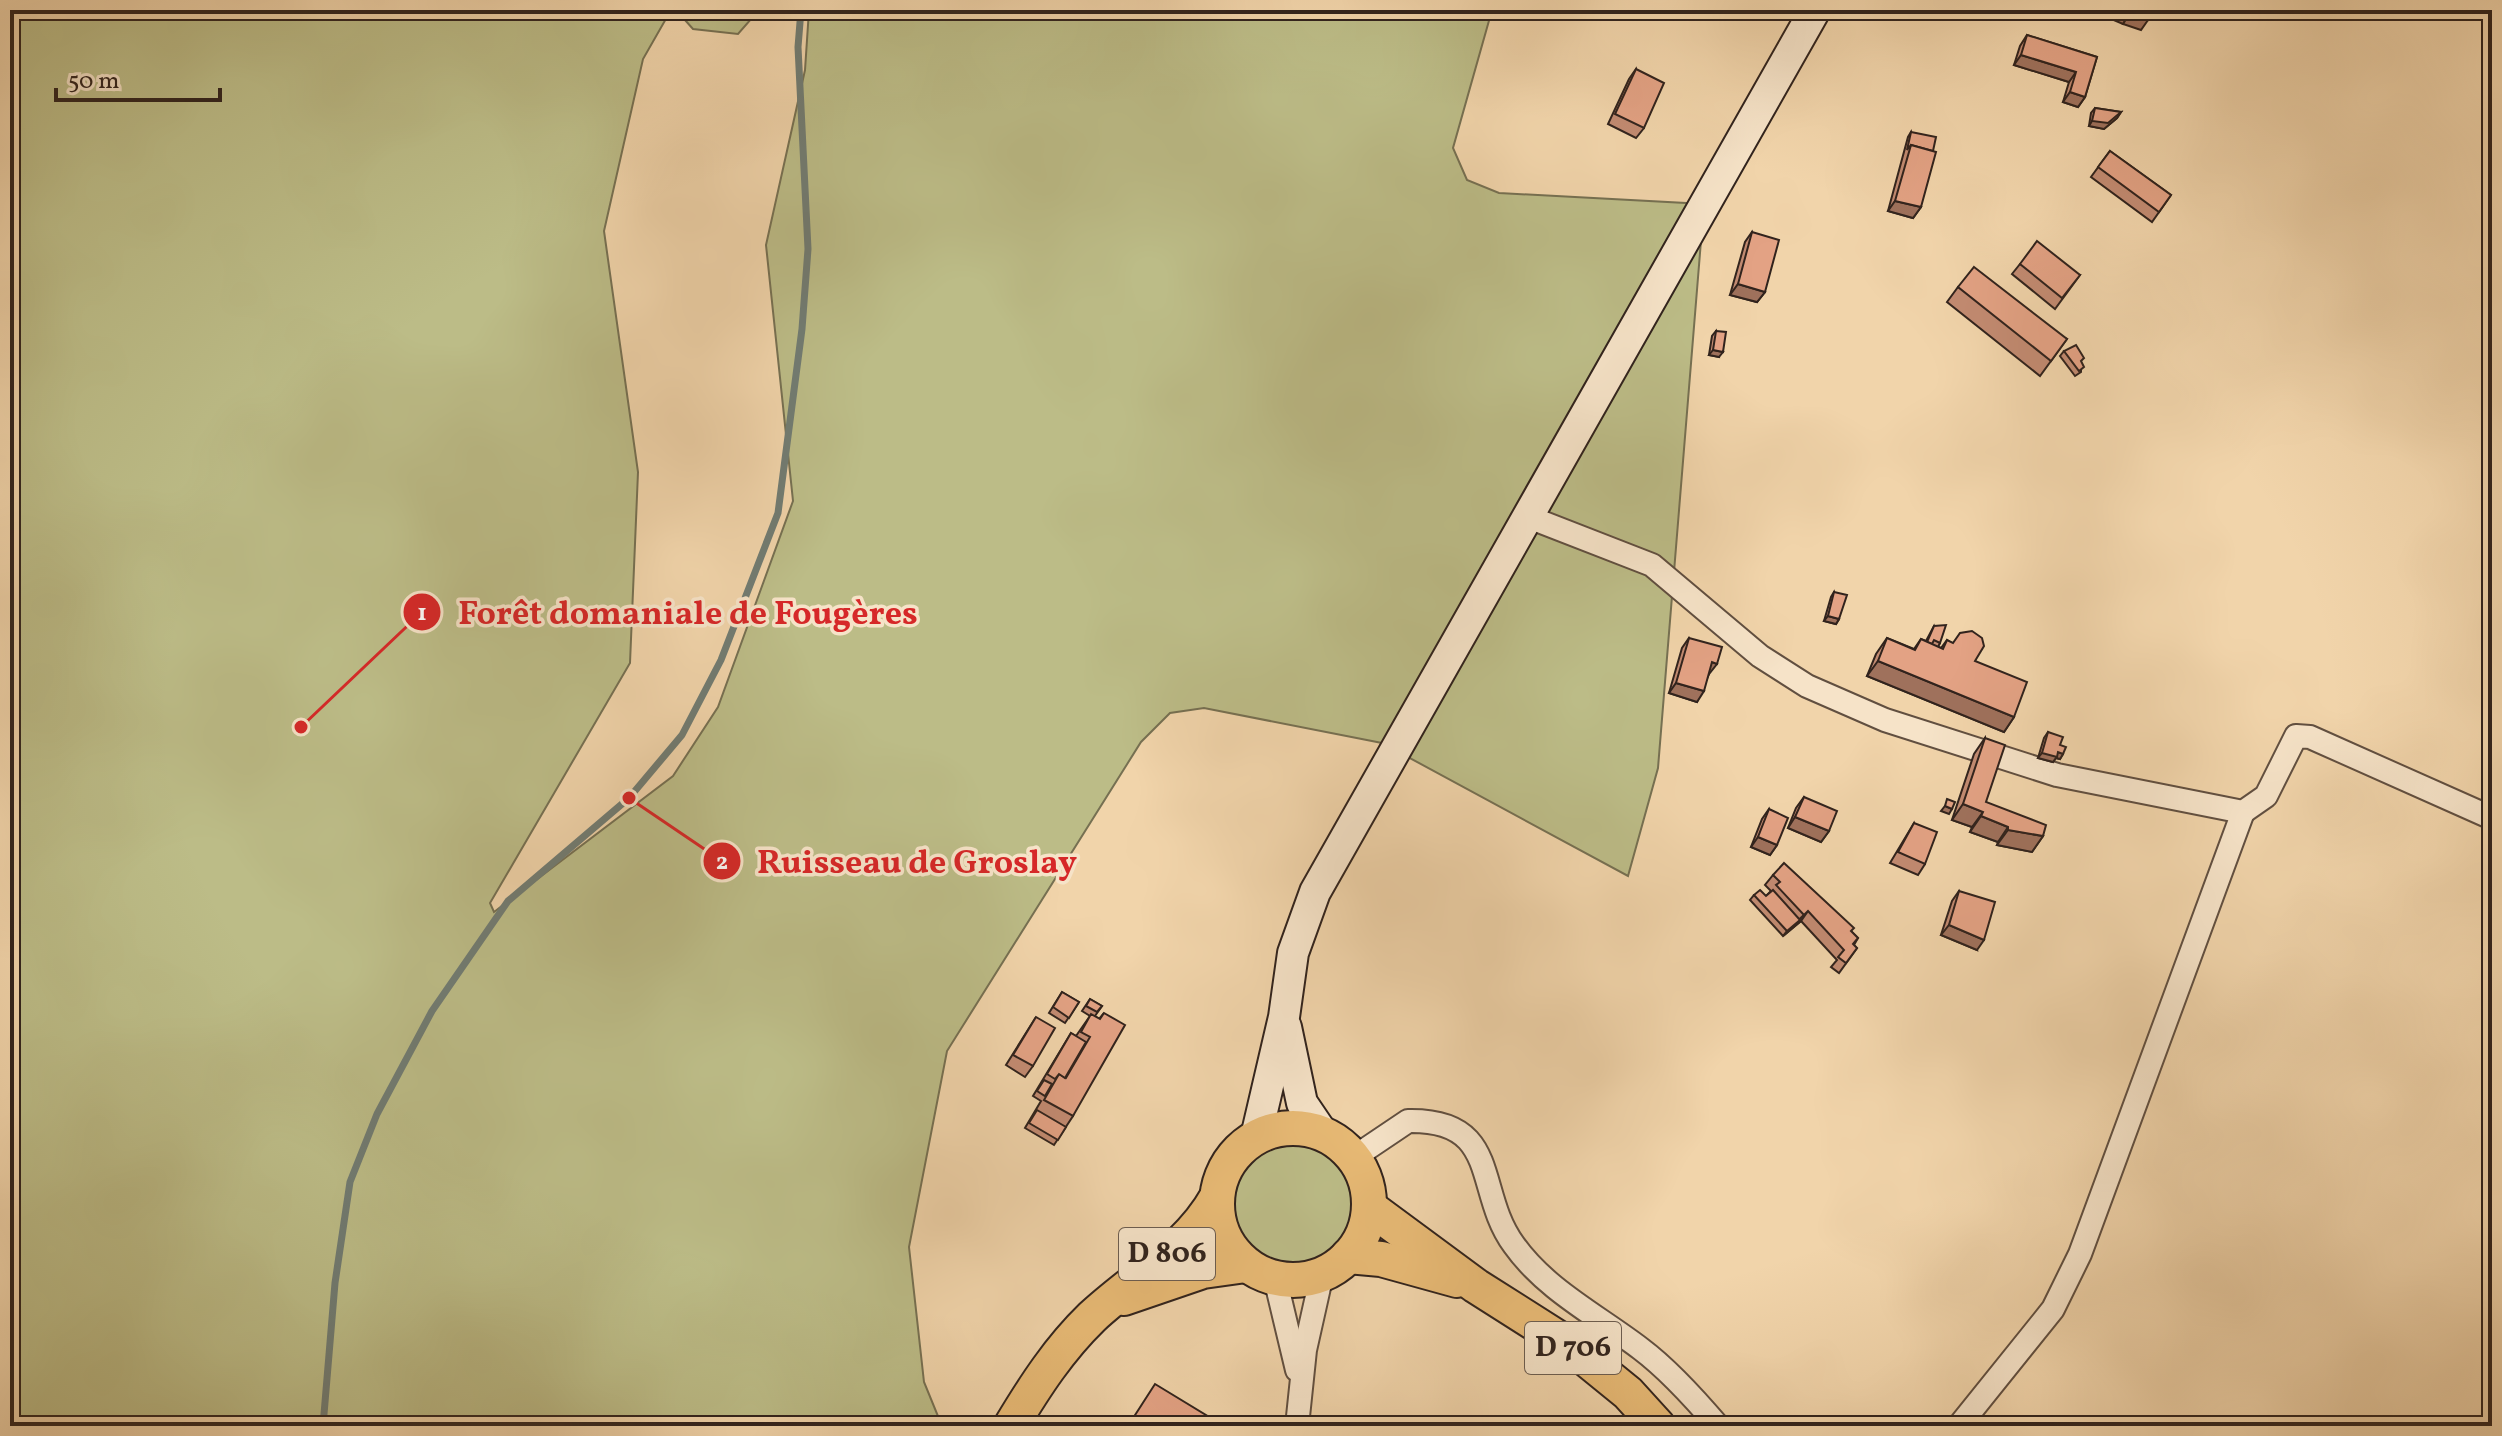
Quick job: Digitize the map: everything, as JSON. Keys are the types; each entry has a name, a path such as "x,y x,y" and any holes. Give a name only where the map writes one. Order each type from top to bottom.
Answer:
{"main road":[{"path":"1284,1017 1302,1103 1323,1134 1353,1158 1365,1181 1369,1207 1365,1229 1335,1265 1307,1279 1260,1271 1234,1253 1220,1227 1217,1197 1225,1169 1256,1137 1284,1017 1293,953 1315,892 1815,10"},
{"path":"1256,1137 1291,1128 1323,1134"},
{"name":"D 806","path":"1011,1426 1063,1347 1109,1303 1186,1241 1202,1223 1217,1197"},
{"name":"D 706","path":"1369,1207 1476,1286 1569,1345 1628,1393 1658,1426"},
{"name":"D 706","path":"1335,1265 1381,1259 1476,1286"},
{"name":"D 806","path":"1109,1303 1203,1271 1260,1271"}],"street":[{"path":"1526,516 1652,565 1760,656 1807,686 1885,720 2057,775 2243,812"},
{"path":"1959,1426 2053,1309 2080,1254 2243,812 2266,796 2296,736 2310,737 2492,818"},
{"path":"1353,1158 1408,1121 1454,1126 1477,1148 1496,1209 1511,1242 1530,1267 1644,1351 1718,1426"},
{"path":"1297,1426 1309,1326 1335,1265"},
{"path":"1260,1271 1300,1386"}],"green space":[{"path":"10,10 671,10 643,59 604,231 638,472 630,663 490,903 494,912 673,776 718,707 793,501 766,245 805,70 809,10 1492,10 1453,148 1467,180 1499,193 1704,204 1658,768 1628,876 1382,743 1204,708 1170,713 1141,742 947,1051 909,1247 924,1382 942,1426 10,1426"},
{"path":"676,10 759,10 738,34 693,29"},
{"path":"1292,1144 1315,1149 1335,1162 1348,1182 1353,1205 1348,1228 1335,1248 1315,1261 1292,1266 1269,1261 1249,1248 1236,1228 1231,1205 1236,1182 1249,1162 1269,1149"}],"building":[{"path":"2113,10 2130,10 2127,18 2112,13"},
{"path":"2132,10 2152,10 2148,20 2130,13"},
{"path":"2027,35 2097,57 2085,97 2070,92 2076,72 2021,55"},
{"path":"1636,69 1664,83 1644,128 1615,114"},
{"path":"2095,108 2121,112 2108,123 2092,121"},
{"path":"1911,132 1936,137 1933,151 1911,145 1907,150"},
{"path":"1911,145 1936,152 1921,207 1895,201"},
{"path":"2110,151 2171,195 2159,212 2098,167"},
{"path":"1752,232 1779,240 1765,292 1738,284"},
{"path":"2037,241 2080,275 2062,298 2020,264"},
{"path":"1974,267 2067,339 2051,361 1958,287"},
{"path":"1716,331 1726,332 1723,352 1713,350"},
{"path":"2076,345 2084,358 2081,361 2084,367 2079,371 2064,351"},
{"path":"1834,592 1847,595 1839,619 1828,616"},
{"path":"1946,625 1940,643 1934,640 1932,644 1927,642 1934,626"},
{"path":"1972,631 1982,638 1984,646 1975,661 2027,682 2014,717 1878,661 1887,638 1915,650 1921,639 1943,649 1947,640 1953,643 1960,633"},
{"path":"1689,638 1722,647 1717,664 1712,662 1704,691 1676,683"},
{"path":"2048,732 2063,737 2060,745 2066,747 2063,754 2058,752 2057,757 2042,753"},
{"path":"1985,738 2005,745 1986,802 2046,825 2043,836 2008,830 2008,827 1981,816 1983,812 1963,804"},
{"path":"1804,797 1837,811 1829,831 1795,817"},
{"path":"1947,799 1955,802 1952,809 1945,806"},
{"path":"1769,809 1788,818 1777,845 1758,837"},
{"path":"1914,823 1937,832 1925,864 1898,852"},
{"path":"1784,863 1854,928 1851,931 1858,938 1853,944 1857,948 1846,963 1838,957 1844,950 1808,911 1804,915 1776,885 1780,882 1773,875"},
{"path":"1760,890 1766,896 1773,890 1800,920 1787,931 1754,895"},
{"path":"1959,891 1995,902 1984,940 1949,925"},
{"path":"1062,992 1079,1002 1069,1018 1053,1007"},
{"path":"1090,999 1102,1006 1097,1012 1086,1006"},
{"path":"1104,1013 1125,1025 1073,1116 1044,1100 1059,1074 1066,1078 1090,1037 1081,1032 1091,1014 1100,1019"},
{"path":"1036,1017 1055,1028 1033,1066 1013,1055"},
{"path":"1071,1033 1086,1042 1065,1078 1059,1074 1055,1079 1047,1074"},
{"path":"1044,1080 1052,1084 1045,1096 1037,1091"},
{"path":"1037,1110 1066,1127 1058,1140 1029,1123"},
{"path":"1155,1384 1219,1423 1218,1426 1128,1426"}],"waterway":[{"path":"323,1426 335,1283 350,1182 377,1114 432,1011 508,901 629,798 682,735 721,660 778,513 802,329 808,249 798,47 801,10"}],"place":[{"name":"Forêt domaniale de Fougères","path":"301,727"},
{"name":"Ruisseau de Groslay","path":"629,798"}]}
